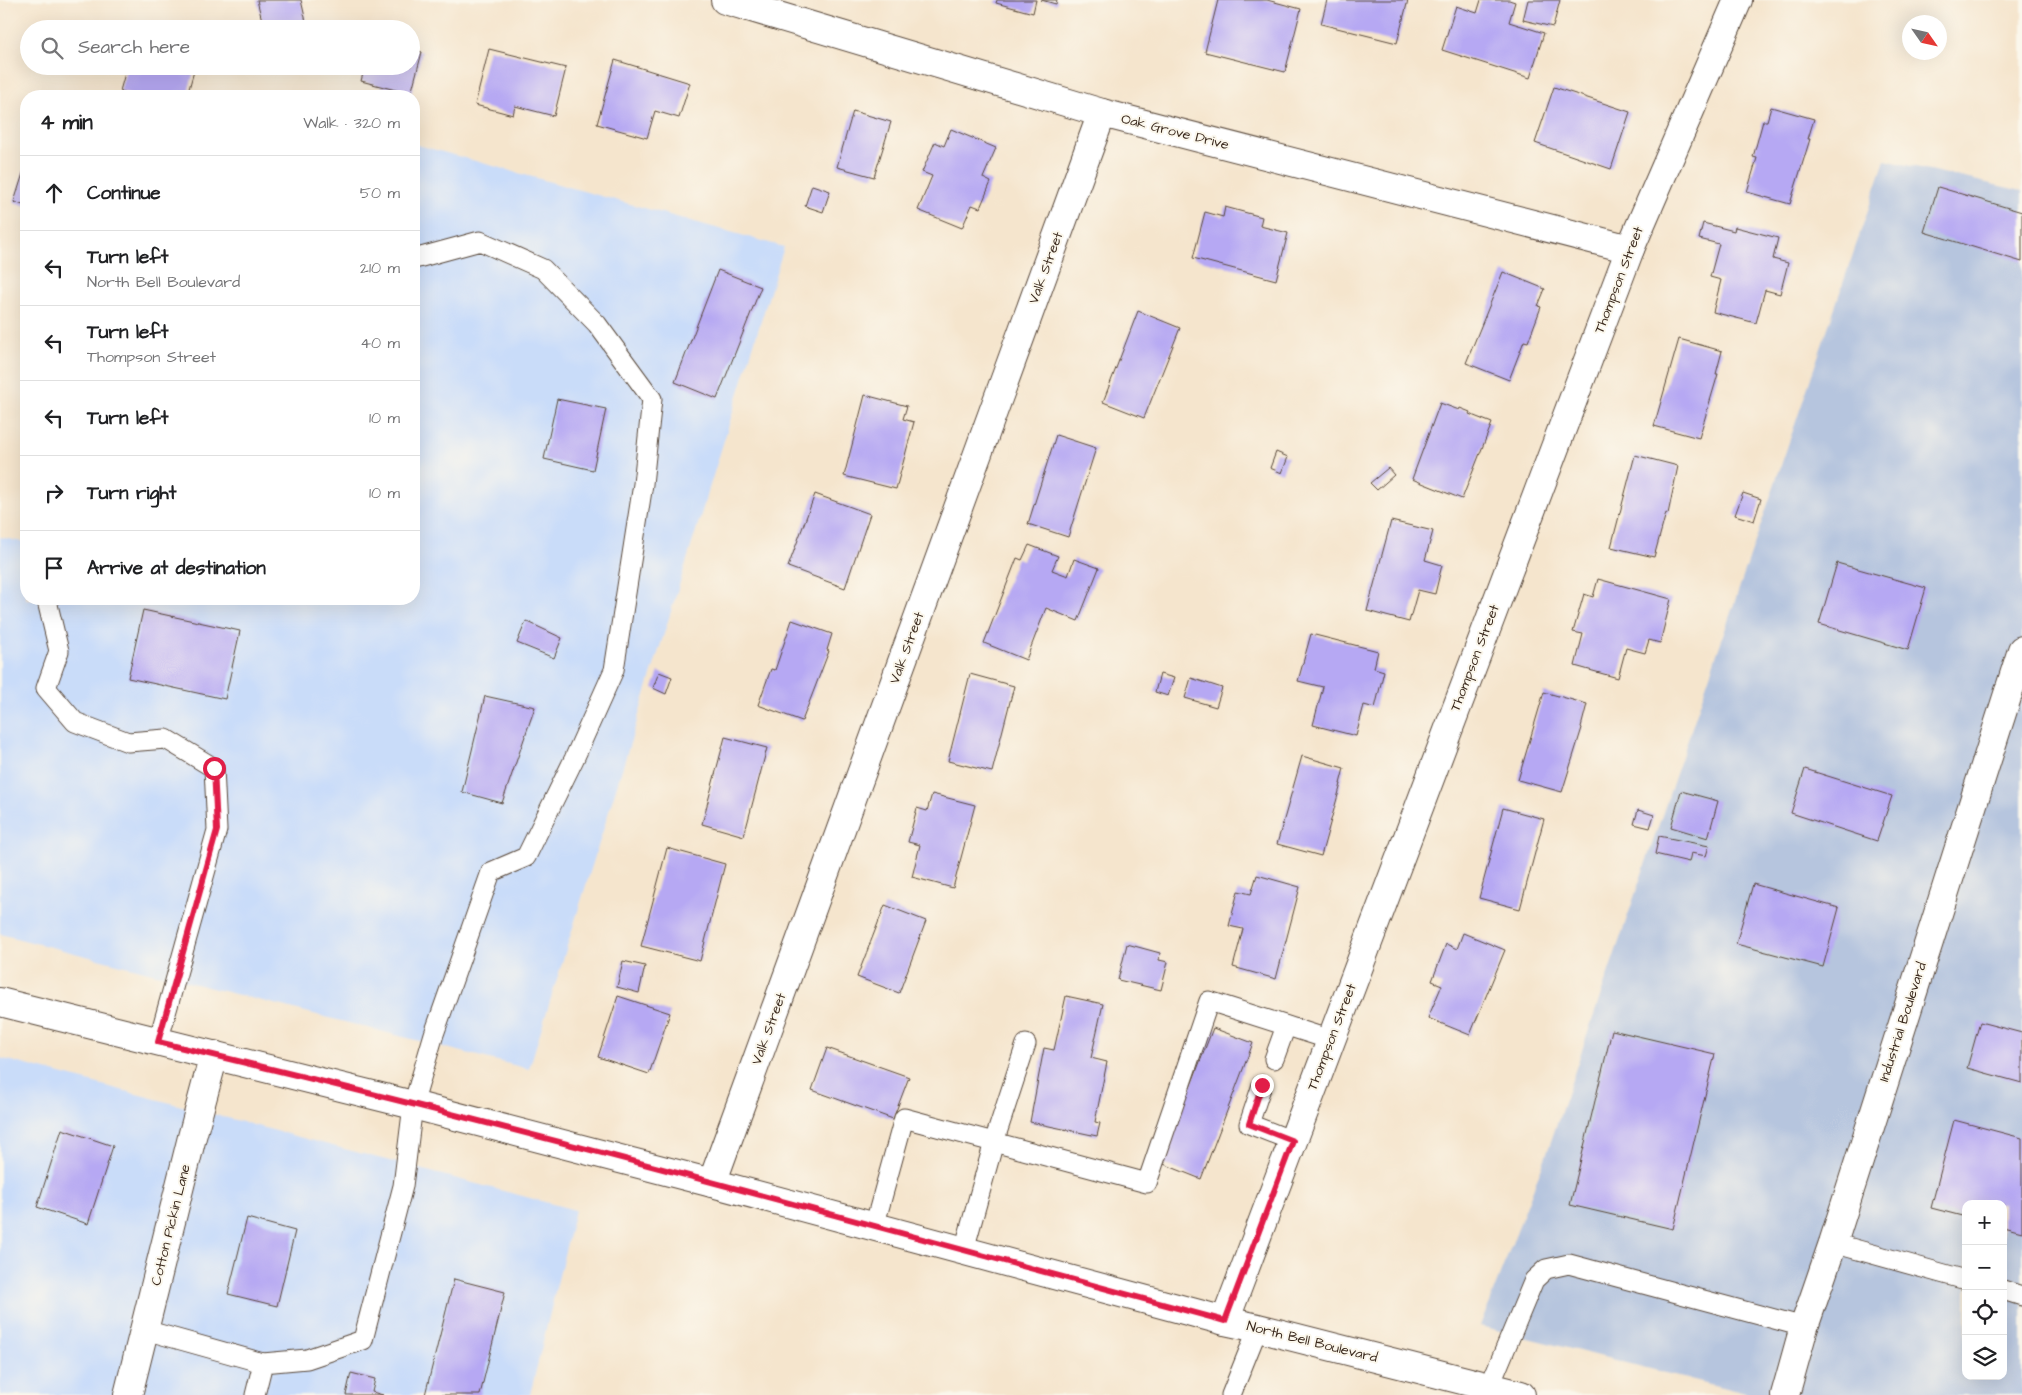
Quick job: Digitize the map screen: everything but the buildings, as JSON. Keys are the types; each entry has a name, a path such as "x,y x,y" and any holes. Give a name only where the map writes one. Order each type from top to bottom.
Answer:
{"street":[{"name":"Oak Grove Drive","path":"725,0 1102,113 1630,249"},
{"name":"Thompson Street","path":"1225,1321 1630,249 1738,0"},
{"name":"Valk Street","path":"712,1183 1102,113"},
{"name":"Industrial Boulevard","path":"1785,1395 1804,1327 1833,1243 2022,650"},
{"name":"North Bell Boulevard","path":"0,1002 413,1105 712,1183 1487,1391 1522,1395"},
{"name":"Cotton Pickin Lane","path":"128,1395 214,1055"}],"lane":[{"path":"145,1330 263,1363 307,1360 363,1340 403,1186 413,1105 434,1034 491,872 526,857 574,759 614,670 643,484 652,400 598,324 543,269 480,241 420,257"},
{"path":"48,605 60,651 46,688 75,722 128,742 166,739 214,768 217,830 158,1042"},
{"path":"874,1227 904,1118 1147,1183 1209,1001 1331,1040"},
{"path":"1274,1059 1286,1026"},
{"path":"964,1250 994,1142 1026,1044"},
{"path":"1262,1085 1249,1124 1293,1141"},
{"path":"1833,1243 1962,1279"},
{"path":"1487,1391 1534,1280 1546,1269 1569,1264 1804,1327"},
{"path":"2007,1291 2022,1296"},
{"path":"1231,1395 1258,1328"},
{"path":"255,1395 263,1363"}],"shaded area":[{"path":"420,146 784,247 529,1069 0,934 0,537 20,542 20,605 420,605"},
{"path":"1885,160 2022,191 2022,1395 1753,1395 1480,1326 1546,1156"},
{"path":"0,1058 575,1210 530,1395 0,1395"}],"route":[{"path":"214,768 217,830 158,1042 413,1105 712,1183 1225,1321 1293,1141 1249,1124 1262,1085"}]}
